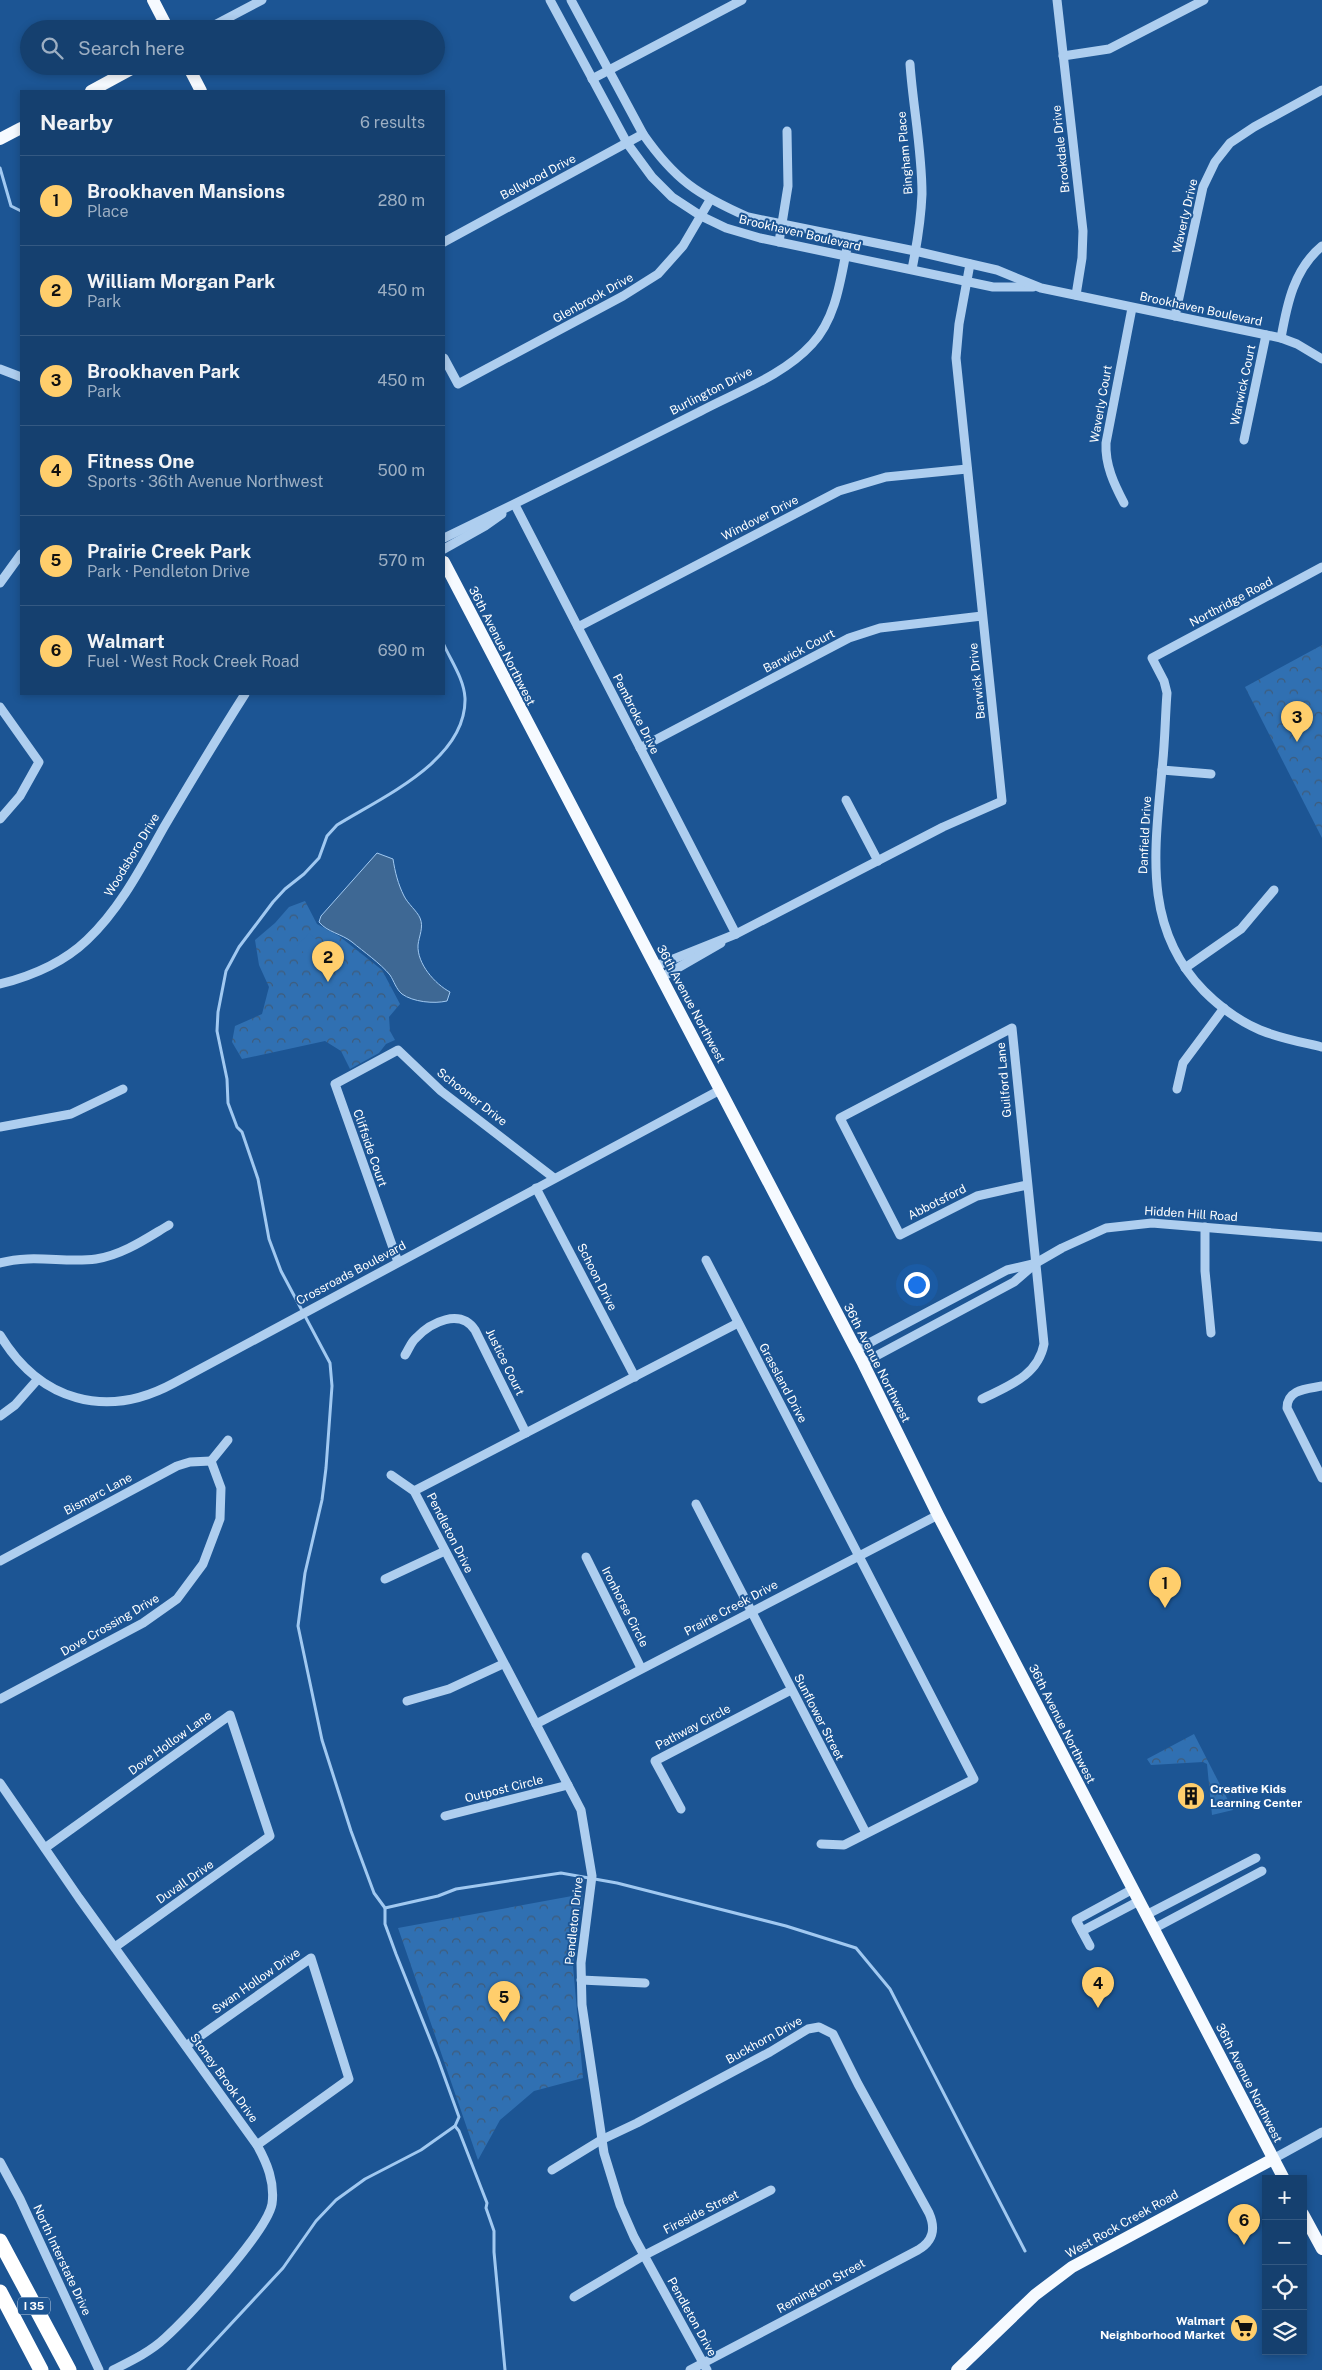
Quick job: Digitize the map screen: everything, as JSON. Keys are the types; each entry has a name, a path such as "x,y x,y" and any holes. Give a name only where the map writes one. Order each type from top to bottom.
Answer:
{"highway":[{"name":"I 35","path":"0,2241 69,2370"},
{"name":"I 35","path":"0,2292 41,2370"}],"main road":[{"path":"153,0 163,20"},
{"path":"92,90 120,75"},
{"path":"193,75 200,90"},
{"path":"0,139 19,129"},
{"name":"36th Avenue Northwest","path":"445,564 863,1363 938,1515 1282,2175"},
{"name":"West Rock Creek Road","path":"957,2370 1035,2295 1072,2267 1273,2159"},
{"path":"1306,2220 1322,2249"}],"street":[{"path":"224,20 262,0"},
{"name":"Brookhaven Boulevard","path":"550,0 627,143 642,166 672,197 701,216 734,231 967,282 993,287 1041,288 1281,338 1297,344 1322,359"},
{"name":"Brookhaven Boulevard","path":"570,0 643,134 661,160 678,178 710,200 748,217 915,251 997,270 1041,288"},
{"path":"592,79 742,0"},
{"name":"Brookdale Drive","path":"1057,0 1083,231 1082,258 1076,295"},
{"path":"1064,56 1109,49 1204,0"},
{"name":"Bingham Place","path":"910,64 921,172 920,215 912,270"},
{"name":"Waverly Drive","path":"1175,316 1203,187 1215,162 1230,144 1254,127 1322,90"},
{"path":"779,242 788,186 787,131"},
{"name":"Bellwood Drive","path":"445,241 643,134"},
{"name":"Glenbrook Drive","path":"445,360 458,384 647,282 675,256 710,200"},
{"name":"Burlington Drive","path":"445,538 515,505 762,379 794,360 812,344 829,319 848,238"},
{"path":"1281,338 1290,296 1298,275 1312,254 1322,246"},
{"name":"Barwick Drive","path":"659,972 943,827 1002,801 956,358 970,264"},
{"name":"Waverly Court","path":"1124,503 1114,485 1106,460 1106,443 1132,308"},
{"name":"Warwick Court","path":"1244,440 1266,335"},
{"path":"0,369 20,377"},
{"name":"Windover Drive","path":"578,627 839,491 886,477 967,469"},
{"name":"Burlington Drive","path":"445,548 485,526 515,505"},
{"name":"Pembroke Drive","path":"515,505 736,934"},
{"path":"0,583 20,555"},
{"name":"Northridge Road","path":"1152,658 1322,568"},
{"name":"Barwick Court","path":"640,748 849,638 869,631 982,616"},
{"name":"Danfield Drive","path":"1152,658 1164,681 1167,694 1155,861 1156,884 1165,929 1185,968 1211,998 1224,1008 1261,1030 1322,1047"},
{"name":"Woodsboro Drive","path":"0,984 36,973 58,961 86,941 103,924 149,852 243,695"},
{"path":"0,707 39,762 20,796 0,818"},
{"path":"1162,770 1211,774"},
{"path":"846,800 878,861"},
{"path":"1185,968 1241,929 1274,890"},
{"path":"1177,1089 1183,1063 1224,1008"},
{"name":"Guilford Lane","path":"840,1118 1012,1028 1044,1344 1042,1354 1034,1368 1027,1374 982,1399"},
{"name":"Schooner Drive","path":"374,1063 398,1050 441,1091 554,1178"},
{"name":"Cliffside Court","path":"374,1063 335,1084 398,1262"},
{"path":"0,1127 71,1114 123,1089"},
{"name":"Crossroads Boulevard","path":"0,1335 17,1359 38,1379 61,1392 86,1401 104,1403 132,1400 166,1388 720,1090"},
{"name":"Abbotsford","path":"840,1118 900,1235 970,1198 997,1190 1027,1185"},
{"name":"Schoon Drive","path":"536,1188 635,1377"},
{"name":"Hidden Hill Road","path":"863,1363 1014,1282 1036,1263 1087,1236 1120,1225 1145,1223 1322,1237"},
{"path":"0,1263 13,1260 82,1260 105,1257 130,1247 169,1225"},
{"path":"1205,1227 1205,1271 1211,1333"},
{"name":"Grassland Drive","path":"706,1260 974,1779 866,1834"},
{"name":"Hidden Hill Road","path":"856,1350 1008,1270 1036,1263"},
{"name":"Justice Court","path":"405,1355 414,1339 420,1333 443,1321 456,1318 467,1322 475,1330 526,1433"},
{"path":"391,1475 414,1491 738,1323"},
{"path":"0,1416 15,1405 38,1379"},
{"path":"1322,1386 1300,1390 1290,1396 1287,1400 1287,1408 1322,1478"},
{"path":"211,1461 228,1440"},
{"name":"Bismarc Lane","path":"0,1561 177,1466 190,1462 211,1461"},
{"name":"Dove Crossing Drive","path":"0,1699 142,1623 176,1599 203,1564 220,1518 221,1488 211,1461"},
{"name":"Pendleton Drive","path":"414,1491 581,1810 592,1876 583,1943 582,1980 585,2036 601,2140 620,2205 643,2256 705,2366"},
{"name":"Sunflower Street","path":"696,1504 866,1834"},
{"name":"Prairie Creek Drive","path":"536,1724 859,1554 938,1515"},
{"path":"385,1579 408,1570 445,1551"},
{"name":"Ironhorse Circle","path":"586,1557 641,1668"},
{"path":"407,1701 449,1688 503,1664"},
{"name":"Pathway Circle","path":"681,1809 655,1761 791,1690"},
{"name":"Dove Hollow Lane","path":"45,1848 230,1715 270,1836"},
{"name":"Stoney Brook Drive","path":"0,1782 257,2145 268,2167 272,2189 270,2211 257,2234 165,2338 145,2353 113,2370"},
{"name":"Outpost Circle","path":"445,1816 568,1785"},
{"path":"821,1844 844,1845 866,1834"},
{"name":"Duvall Drive","path":"115,1947 270,1836"},
{"path":"1146,1915 1256,1858"},
{"path":"1153,1929 1262,1871"},
{"path":"1090,1946 1076,1920 1133,1889"},
{"path":"1082,1931 1139,1901"},
{"name":"Swan Hollow Drive","path":"186,2046 310,1958 349,2079 257,2145"},
{"path":"582,1980 645,1983"},
{"name":"Buckhorn Drive","path":"552,2170 601,2140 679,2101 808,2029 823,2028 834,2034 858,2084 932,2219"},
{"name":"West Rock Creek Road","path":"1273,2159 1322,2132"},
{"name":"North Interstate Drive","path":"0,2162 20,2199 99,2370"},
{"name":"Fireside Street","path":"574,2297 643,2256 771,2190"},
{"name":"Remington Street","path":"690,2370 705,2366 918,2250 926,2245 933,2235 932,2219"}],"green space":[{"path":"1322,645 1322,838 1245,687"},
{"path":"305,901 317,924 339,936 382,970 400,1004 389,1017 390,1031 395,1040 386,1044 379,1053 350,1069 341,1051 325,1041 242,1059 232,1042 235,1026 262,1014 269,987 259,965 255,940 275,923 289,907"},
{"path":"309,933 322,945 309,958 297,946"},
{"path":"1194,1734 1233,1810 1212,1815 1207,1764 1203,1762 1151,1765 1147,1759"},
{"path":"583,1894 573,1966 583,2078 534,2091 500,2120 478,2160 398,1928"}],"shaded area":[{"path":"377,853 393,859 402,891 419,915 421,921 418,945 420,959 433,979 450,992 447,1001 424,1002 402,994 390,975 377,962 348,939 326,928 319,922 321,916"}],"waterway":[{"path":"0,168 11,206 20,210"},
{"path":"188,2370 283,2268 316,2221 336,2200 365,2179 421,2150 455,2126 459,2117 385,1924 385,1908 374,1893 351,1831 322,1740 298,1626 305,1573 322,1500 326,1468 332,1386 330,1363 281,1271 269,1239 258,1179 242,1132 237,1127 228,1103 227,1079 217,1031 218,1012 226,971 239,947 273,902 319,858 327,836 337,825 398,789 419,774 437,758 452,740 462,720 465,698 460,677 445,647"},
{"path":"385,1908 438,1896 456,1889 561,1873 617,1883 786,1926 856,1948 890,1989 1025,2251"},
{"path":"455,2126 459,2131 487,2203 486,2208 494,2231 494,2252 505,2370"}],"place":[{"name":"Brookhaven Park","path":"1297,742"},
{"name":"William Morgan Park","path":"328,982"},
{"name":"Brookhaven Mansions","path":"1165,1608"},
{"name":"Creative Kids Learning Center","path":"1191,1796"},
{"name":"Fitness One","path":"1098,2008"},
{"name":"Prairie Creek Park","path":"504,2022"},
{"name":"Walmart","path":"1244,2245"},
{"name":"Walmart Neighborhood Market","path":"1244,2328"}]}
